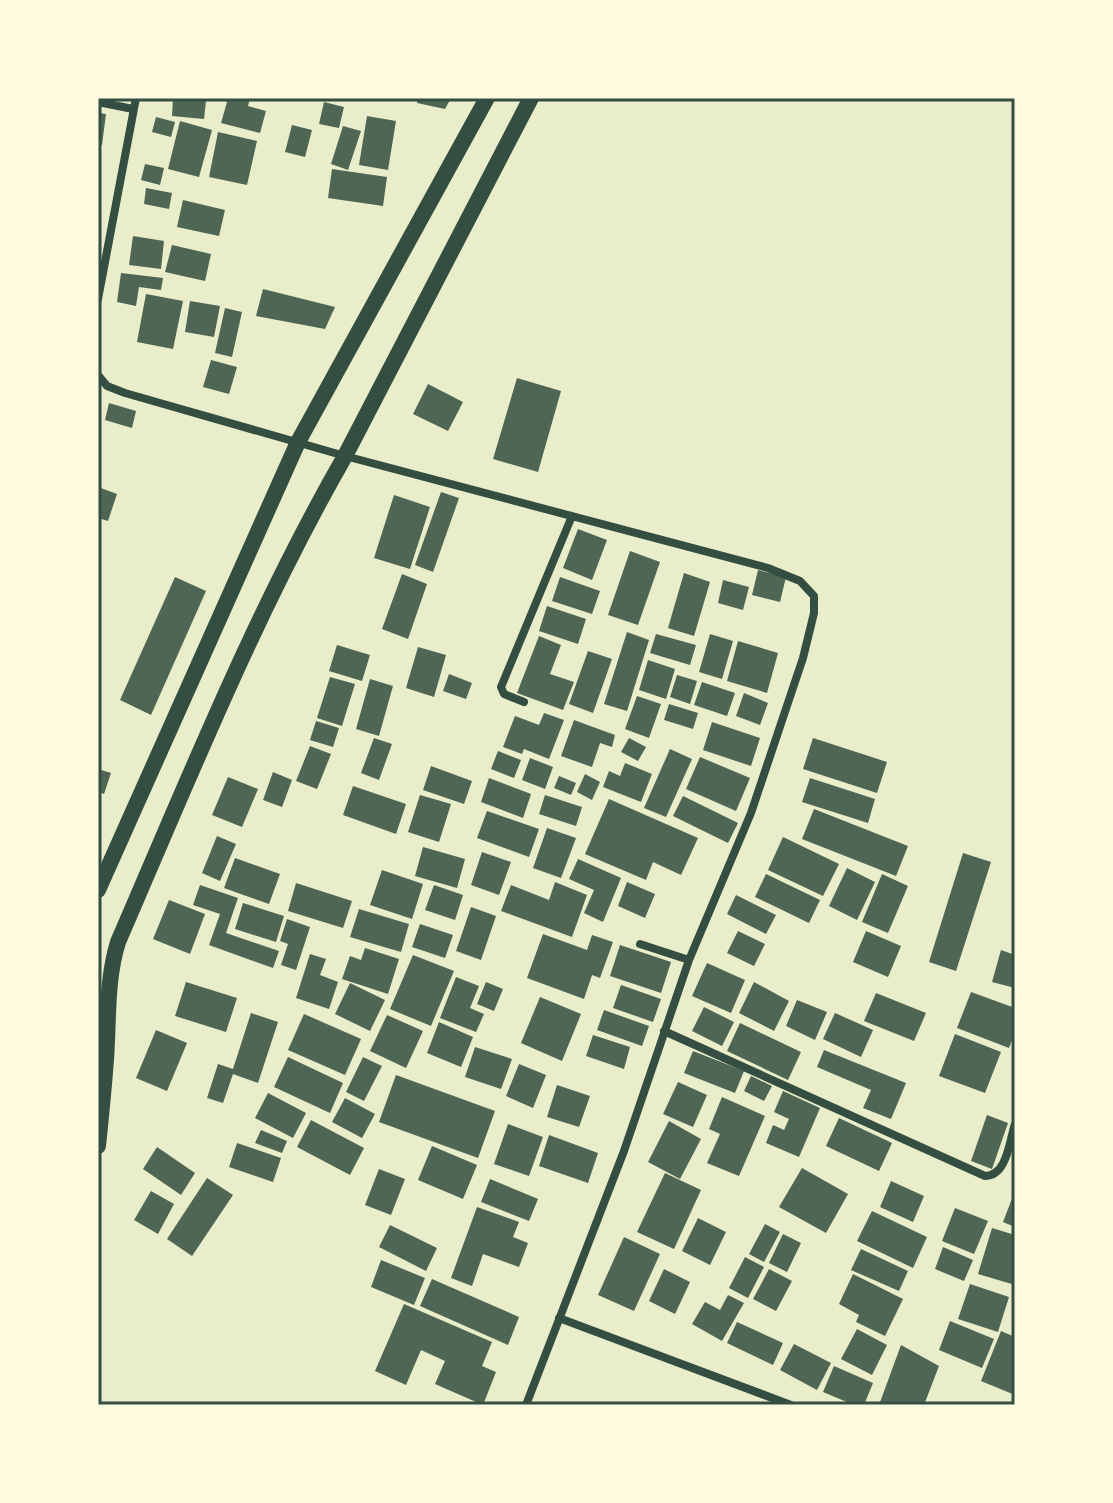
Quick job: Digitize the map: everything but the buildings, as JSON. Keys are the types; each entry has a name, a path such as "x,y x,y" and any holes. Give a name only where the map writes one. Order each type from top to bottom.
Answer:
{"main road":[{"path":"98,890 298,442 487,98"},
{"path":"98,1146 107,1055 111,963 118,942 229,687 312,513 345,456 531,98"}],"street":[{"path":"98,299 136,98"},
{"path":"98,102 133,109"},
{"path":"98,375 107,386 125,393 345,456 790,575 814,596 814,613 803,658 751,813 689,960 624,1151 526,1405"},
{"path":"524,702 504,694 501,687 572,516"},
{"path":"640,944 689,960"},
{"path":"664,1031 985,1176 994,1176 1001,1171 1015,1124"},
{"path":"559,1318 791,1405"}]}
